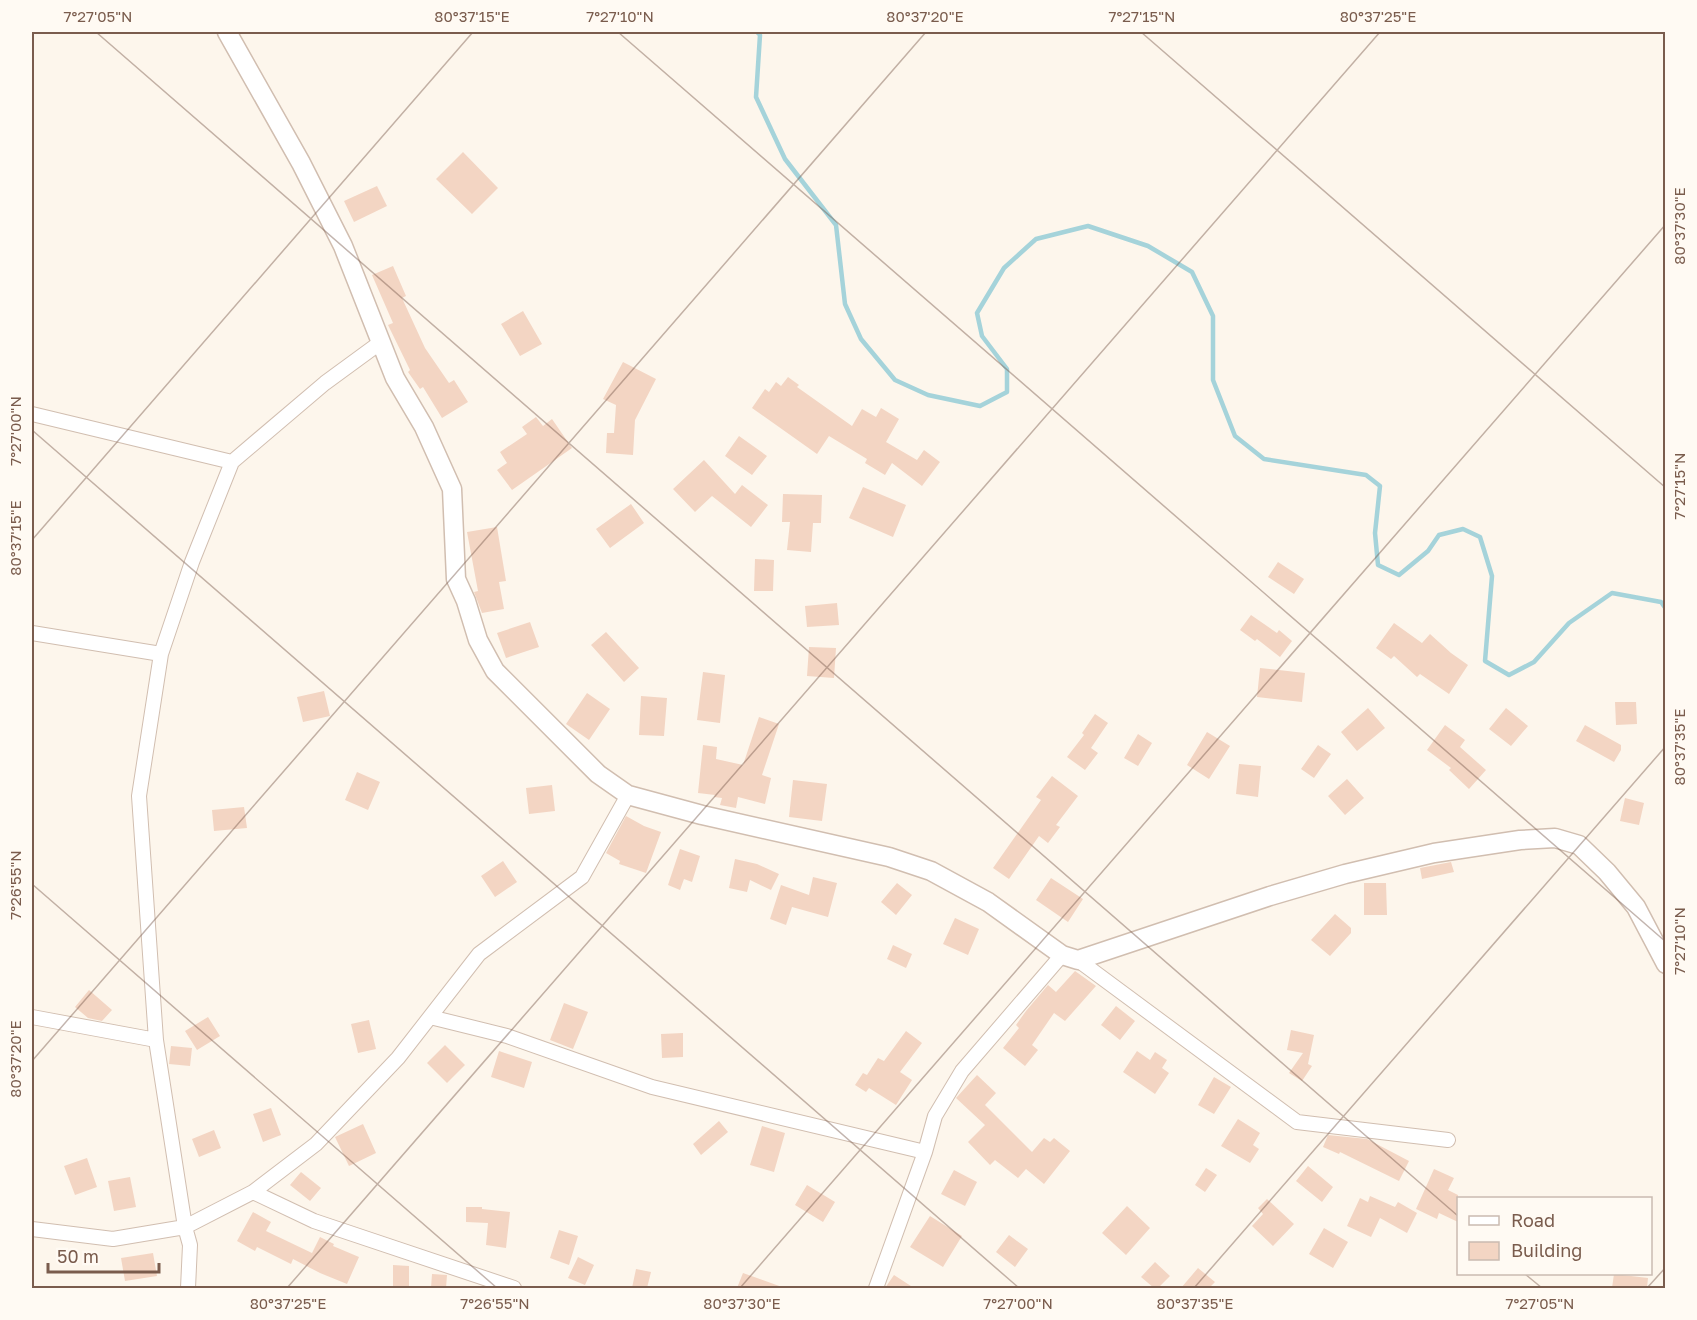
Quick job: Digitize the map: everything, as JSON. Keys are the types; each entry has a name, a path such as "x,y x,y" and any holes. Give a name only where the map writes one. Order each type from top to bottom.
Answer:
{"street":[{"path":"227,32 301,163 343,246 395,378 424,427 452,489 456,579 466,601 478,640 495,671 598,774 628,795 702,815 879,854 931,871 988,902 1070,957 1297,1122 1448,1140"},
{"path":"188,1288 190,1245 185,1227 156,1040 139,796 161,654 192,562 232,462 325,383 381,342"},
{"path":"32,414 232,462"},
{"path":"32,633 161,654"},
{"path":"32,1229 113,1239 185,1227 253,1192 316,1144 398,1058 479,954 582,877 628,795"},
{"path":"876,1288 925,1152 935,1116 962,1071 1070,957 1345,874 1434,853 1520,840 1555,838 1579,845 1608,872 1636,907 1665,964"},
{"path":"32,1017 156,1040"},
{"path":"430,1017 507,1036 652,1088 925,1152"},
{"path":"253,1192 314,1221 514,1288"}],"building":[{"path":"463,152 498,188 472,214 436,179"},
{"path":"377,186 387,206 354,222 344,201"},
{"path":"393,266 406,296 402,298 425,348 449,383 454,380 468,402 442,418 423,387 420,389 408,372 410,370 388,325 393,323 372,275"},
{"path":"523,311 542,344 520,356 501,324"},
{"path":"623,362 656,379 635,420 633,455 606,453 607,433 614,433 616,405 603,399"},
{"path":"788,377 799,385 797,387 852,426 862,409 876,417 881,408 899,419 886,442 917,460 924,450 940,462 922,486 892,463 885,475 865,463 867,459 829,436 817,454 752,408 765,389 769,392 776,382 781,386"},
{"path":"536,417 543,426 552,419 572,448 512,490 497,470 507,463 500,452 527,434 522,427"},
{"path":"739,436 767,456 752,475 725,456"},
{"path":"704,460 735,494 742,485 768,505 751,527 712,496 695,512 673,489"},
{"path":"863,487 906,505 893,537 849,518"},
{"path":"783,494 822,495 821,523 813,523 811,552 787,550 790,522 782,522"},
{"path":"631,504 644,523 610,548 596,529"},
{"path":"497,527 506,581 499,582 504,609 482,613 474,592 478,591 467,532"},
{"path":"755,559 774,560 773,591 754,591"},
{"path":"1278,562 1304,579 1294,594 1268,577"},
{"path":"837,603 839,625 807,627 805,606"},
{"path":"1251,615 1277,633 1279,630 1292,641 1280,657 1257,639 1255,641 1240,630"},
{"path":"530,622 539,647 506,658 497,633"},
{"path":"1394,623 1422,643 1430,634 1468,665 1449,694 1420,674 1417,677 1394,656 1391,659 1376,648"},
{"path":"606,632 639,668 624,682 591,645"},
{"path":"809,647 836,648 834,678 807,676"},
{"path":"1260,668 1305,673 1302,702 1257,697"},
{"path":"703,672 725,675 720,723 697,720"},
{"path":"324,691 330,716 303,722 297,697"},
{"path":"587,693 610,709 589,740 566,724"},
{"path":"641,696 667,698 664,736 639,735"},
{"path":"1615,702 1636,702 1637,724 1616,725"},
{"path":"1368,708 1385,728 1357,751 1341,732"},
{"path":"1506,708 1528,726 1511,746 1489,729"},
{"path":"1095,714 1108,723 1091,748 1098,753 1085,770 1067,757 1084,735 1082,733"},
{"path":"759,717 779,724 762,775 771,778 765,804 738,797 736,808 720,805 722,798 714,797 715,795 698,793 703,745 717,747 716,759 743,765"},
{"path":"1445,725 1465,740 1460,747 1486,770 1469,789 1449,770 1451,768 1427,750"},
{"path":"1585,725 1621,745 1621,750 1614,762 1576,741"},
{"path":"1207,732 1230,746 1209,779 1187,765"},
{"path":"1138,734 1152,743 1138,766 1124,758"},
{"path":"1318,745 1331,754 1314,778 1301,769"},
{"path":"1239,764 1261,766 1258,797 1236,794"},
{"path":"357,772 380,782 368,810 345,800"},
{"path":"1052,776 1078,796 1056,825 1060,827 1048,843 1039,836 1009,879 993,868 1041,800 1036,797"},
{"path":"1347,779 1364,798 1345,815 1328,796"},
{"path":"793,780 827,784 822,821 789,817"},
{"path":"552,785 555,811 529,814 526,788"},
{"path":"1625,798 1644,803 1639,825 1620,821"},
{"path":"244,807 247,828 214,831 212,810"},
{"path":"626,816 661,832 646,873 619,864 620,861 606,853"},
{"path":"680,849 700,856 692,882 684,879 680,890 668,885"},
{"path":"735,859 757,864 779,874 771,890 750,880 747,892 729,888"},
{"path":"503,861 517,882 495,897 481,876"},
{"path":"1451,862 1454,872 1422,879 1420,868"},
{"path":"813,877 837,883 828,917 792,907 786,925 770,919 781,885 809,895"},
{"path":"1051,878 1083,899 1068,922 1036,900"},
{"path":"897,883 912,895 896,915 881,902"},
{"path":"1364,883 1386,883 1387,915 1364,915"},
{"path":"1335,914 1351,928 1351,933 1330,956 1311,940"},
{"path":"955,918 979,929 968,955 943,944"},
{"path":"893,945 912,954 906,968 887,959"},
{"path":"1075,971 1096,986 1065,1021 1054,1013 1032,1045 1038,1050 1025,1066 1003,1048 1019,1028 1016,1025 1026,1011 1048,985 1056,992"},
{"path":"89,990 112,1010 102,1021 88,1018 75,1007"},
{"path":"564,1003 588,1012 573,1049 550,1040"},
{"path":"1116,1006 1135,1021 1120,1040 1101,1025"},
{"path":"208,1017 220,1036 197,1050 185,1031"},
{"path":"369,1020 376,1049 358,1053 351,1024"},
{"path":"1291,1030 1314,1035 1308,1064 1312,1066 1302,1081 1289,1073 1303,1053 1287,1050"},
{"path":"906,1031 922,1043 900,1072 912,1080 896,1105 869,1088 866,1092 855,1085 863,1073 867,1075 878,1058 884,1061"},
{"path":"683,1033 683,1057 662,1058 661,1034"},
{"path":"445,1045 465,1065 447,1083 427,1063"},
{"path":"171,1046 192,1048 190,1066 169,1064"},
{"path":"499,1051 532,1062 524,1088 491,1077"},
{"path":"1137,1051 1150,1060 1155,1052 1167,1060 1162,1068 1169,1073 1155,1094 1123,1072"},
{"path":"977,1075 996,1093 985,1105 1032,1152 1044,1138 1050,1142 1054,1138 1070,1151 1044,1184 1026,1169 1018,1178 995,1160 990,1165 968,1142 985,1125 956,1098"},
{"path":"1214,1077 1231,1087 1214,1114 1198,1105"},
{"path":"271,1108 281,1135 263,1142 253,1114"},
{"path":"1238,1119 1260,1133 1253,1145 1259,1149 1250,1163 1221,1146"},
{"path":"719,1121 728,1132 701,1155 693,1144"},
{"path":"363,1124 376,1153 349,1166 335,1137"},
{"path":"762,1126 785,1133 774,1172 750,1165"},
{"path":"214,1130 221,1148 199,1157 192,1139"},
{"path":"1328,1135 1367,1139 1409,1161 1399,1181 1340,1152 1339,1154 1323,1147"},
{"path":"87,1158 97,1187 75,1195 64,1166"},
{"path":"1308,1166 1333,1187 1322,1202 1296,1181"},
{"path":"1206,1168 1217,1175 1205,1192 1195,1185"},
{"path":"1434,1169 1454,1178 1448,1190 1458,1195 1457,1222 1439,1213 1437,1219 1416,1209"},
{"path":"954,1170 977,1182 965,1206 941,1194"},
{"path":"301,1172 321,1188 310,1201 290,1185"},
{"path":"130,1177 136,1207 114,1211 108,1181"},
{"path":"807,1185 835,1202 823,1222 795,1205"},
{"path":"1370,1196 1395,1207 1398,1202 1417,1213 1407,1233 1380,1218 1371,1237 1347,1226 1360,1198 1368,1202"},
{"path":"1267,1199 1294,1224 1273,1246 1252,1226 1263,1214 1258,1208"},
{"path":"1127,1206 1150,1228 1126,1255 1102,1233"},
{"path":"466,1207 482,1207 482,1209 510,1212 506,1248 486,1245 488,1223 466,1222"},
{"path":"253,1212 271,1222 266,1231 312,1253 320,1237 334,1244 333,1246 359,1257 347,1284 293,1259 291,1264 257,1247 255,1251 237,1241"},
{"path":"930,1216 962,1236 943,1267 910,1247"},
{"path":"1324,1228 1348,1242 1333,1268 1309,1254"},
{"path":"559,1230 578,1236 569,1265 550,1258"},
{"path":"1009,1235 1028,1249 1015,1267 996,1252"},
{"path":"153,1253 157,1276 125,1281 121,1258"},
{"path":"578,1257 594,1265 585,1285 568,1278"},
{"path":"1155,1262 1170,1276 1158,1288 1154,1288 1141,1277"},
{"path":"393,1265 409,1266 409,1288 393,1288"},
{"path":"1198,1268 1215,1282 1209,1288 1181,1288"},
{"path":"636,1269 651,1272 647,1288 632,1288"},
{"path":"743,1273 782,1287 782,1288 737,1288"},
{"path":"432,1274 447,1275 446,1288 431,1288"},
{"path":"894,1275 914,1288 885,1288"},
{"path":"1614,1275 1648,1278 1647,1288 1612,1288"}],"waterway":[{"path":"757,32 760,35 756,97 785,159 836,225 845,304 861,339 895,380 928,395 980,406 1007,392 1007,369 982,336 977,313 1004,268 1036,239 1088,226 1148,246 1192,272 1213,316 1213,380 1235,436 1264,459 1366,475 1380,486 1375,533 1378,565 1399,575 1428,551 1439,535 1463,529 1480,537 1492,576 1485,661 1509,675 1534,662 1569,623 1612,593 1661,602 1666,609"}]}
